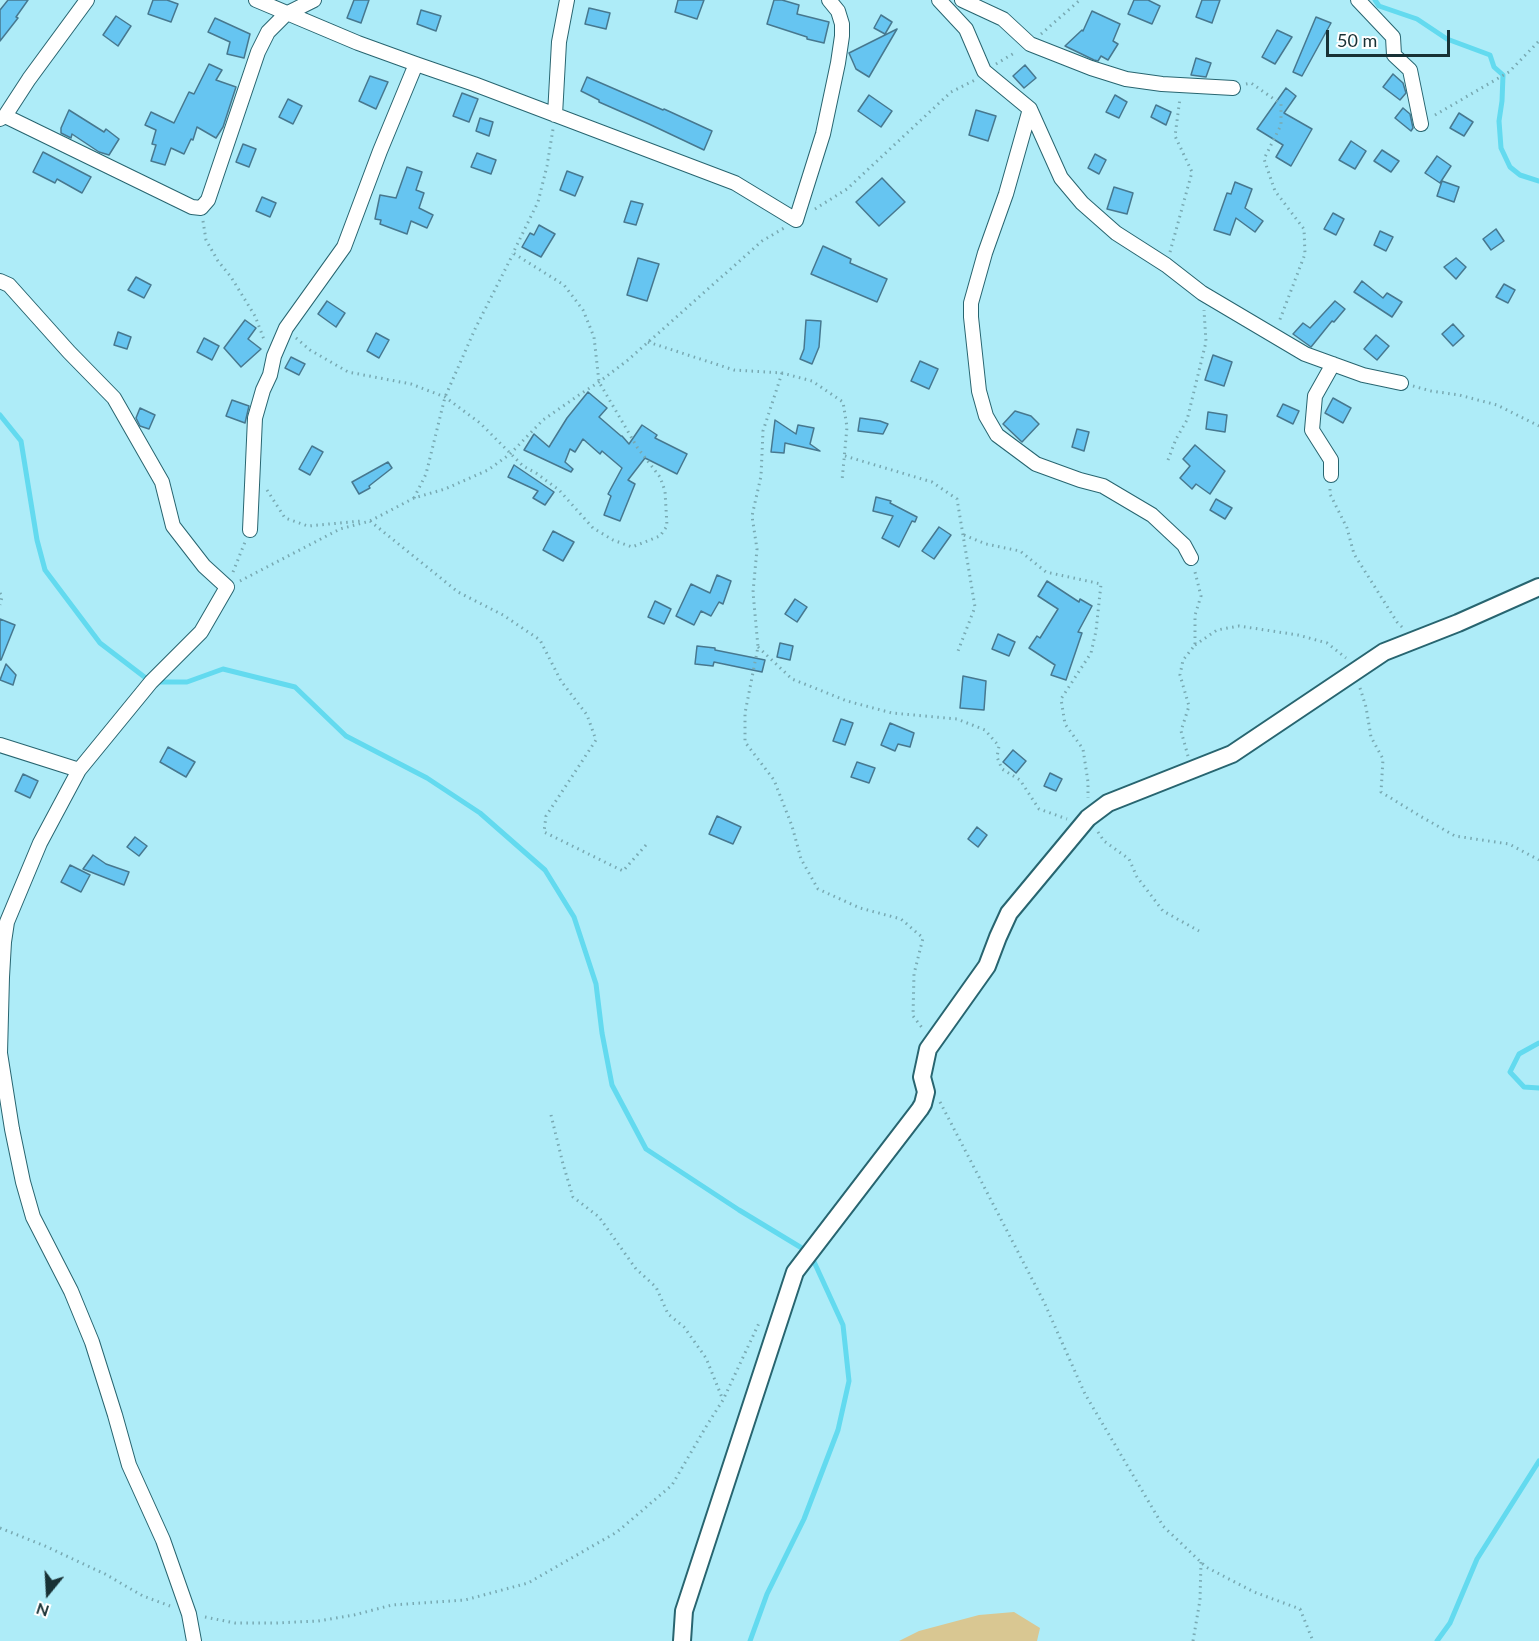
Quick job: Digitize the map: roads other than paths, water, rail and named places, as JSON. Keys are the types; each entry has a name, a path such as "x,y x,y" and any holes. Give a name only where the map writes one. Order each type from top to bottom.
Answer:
{"street":[{"path":"87,0 2,118 192,207 201,208 208,200 258,52 268,32 286,14 314,0"},
{"path":"256,0 286,14 416,64 735,183 796,220 823,134 838,63 842,24 838,11 829,0"},
{"path":"555,115 559,42 567,0"},
{"path":"939,0 966,29 984,71 1030,109 1061,178 1082,203 1116,233 1202,293 1305,354 1363,375 1401,383"},
{"path":"962,0 1003,19 1030,44 1091,68 1126,79 1233,88"},
{"path":"1358,0 1393,37 1394,55 1410,70 1421,124"},
{"path":"250,530 255,418 274,356 286,328 344,247 416,64"},
{"path":"1030,109 971,303 980,391 986,416 997,435 1035,464 1103,486 1152,514 1184,545 1191,558"},
{"path":"0,281 9,285 114,398 162,482 173,526 204,566 226,587 201,632 151,682 79,770 40,843 4,928 0,1053 12,1129 33,1217 71,1291 92,1342 129,1464 163,1540 189,1614 194,1641"},
{"path":"1331,475 1330,460 1312,430 1315,396 1333,364"},
{"path":"682,1641 684,1611 795,1272 923,1104 926,1092 922,1077 928,1049 987,966 1009,914 1088,818 1108,803 1232,754 1384,652 1539,587"},
{"path":"0,745 79,770"}],"waterway":[{"path":"1375,0 1379,6 1417,19 1447,39 1490,55 1494,67 1503,75 1499,121 1501,148 1510,167 1520,175 1539,181"},
{"path":"0,415 21,441 37,540 45,570 100,643 151,682 187,682 223,669 295,687 346,736 427,778 480,813 545,870 574,917 596,984 612,1085 646,1149 810,1253 843,1325 849,1381 838,1430 804,1519 767,1594 750,1641"},
{"path":"1539,1043 1519,1054 1510,1072 1524,1087 1539,1088"},
{"path":"1437,1641 1450,1623 1477,1559 1539,1461"}]}
